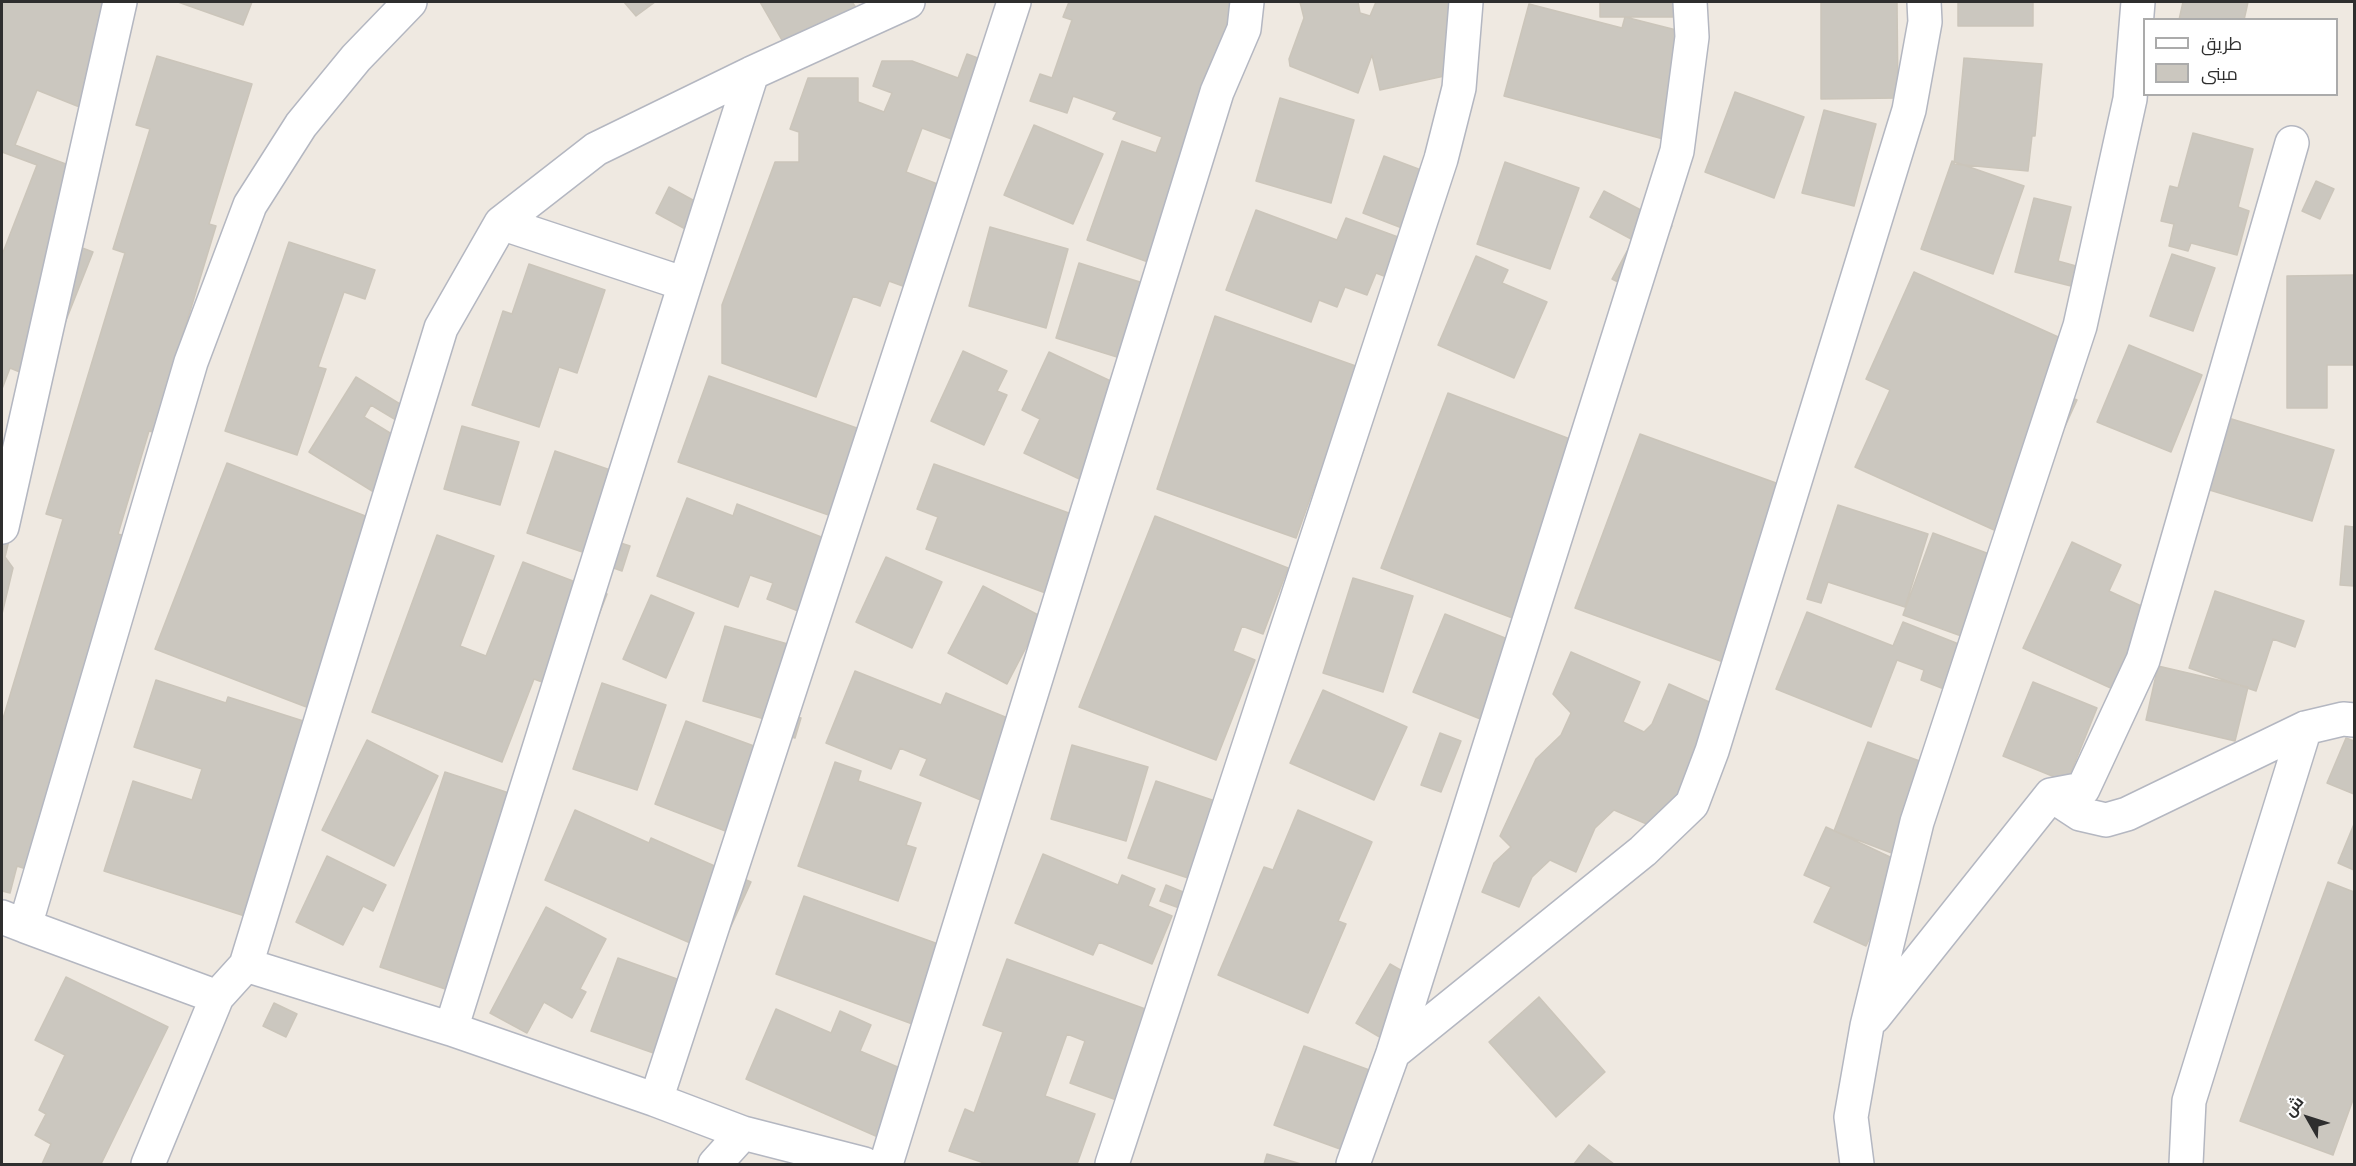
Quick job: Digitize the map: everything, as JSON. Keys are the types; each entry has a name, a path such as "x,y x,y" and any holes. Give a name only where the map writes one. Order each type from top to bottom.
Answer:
{"street":[{"path":"2,527 120,2"},
{"path":"217,997 14,921 191,362 250,205 301,125 356,58 410,2"},
{"path":"148,1164 217,997 246,965 441,328 501,223 596,149 752,73 908,2"},
{"path":"656,1100 1014,2"},
{"path":"886,1164 1217,92 1244,29 1247,2"},
{"path":"1112,1164 1440,159 1460,88 1466,2"},
{"path":"1353,1164 1392,1053 1677,151 1692,37 1690,2"},
{"path":"1392,1053 1643,850 1692,804 1712,751 1909,110 1925,22 1924,2"},
{"path":"1857,1164 1851,1117 1868,1026 1917,822 2080,326 2130,99 2138,2"},
{"path":"451,1029 752,73"},
{"path":"1868,1026 2051,795 2083,789 2143,660 2292,143"},
{"path":"501,223 685,284"},
{"path":"2051,795 2080,814 2106,820 2127,814 2305,728 2343,719 2355,720"},
{"path":"2186,1164 2189,1101 2305,728"},
{"path":"246,965 451,1029 656,1100 743,1133 864,1164"},
{"path":"715,1164 743,1133"}],"building":[{"path":"4,2 129,2 87,110 37,90 15,145 87,172 61,240 93,252 42,381 10,368 2,389 2,255 37,165 2,152 2,7"},
{"path":"178,2 252,2 243,25"},
{"path":"624,2 655,2 636,16"},
{"path":"760,2 852,2 857,9 787,49"},
{"path":"1069,2 1241,2 1173,271 1087,240 1122,141 1156,153 1162,137 1113,119 1117,112 1073,96 1067,113 1030,101 1040,74 1052,78 1072,20 1063,17"},
{"path":"1300,2 1358,2 1360,13 1370,16 1376,2 1453,2 1449,75 1380,90 1372,55 1358,93 1290,66 1289,59 1304,18"},
{"path":"1600,2 1687,2 1687,17 1600,17"},
{"path":"1821,2 1897,2 1898,98 1821,99"},
{"path":"1958,2 2033,2 2033,26 1958,26"},
{"path":"2183,2 2248,2 2244,18 2179,18"},
{"path":"1529,4 1622,28 1625,17 1696,35 1667,140 1504,96"},
{"path":"967,54 1002,67 973,147 922,128 906,172 948,188 911,289 889,281 880,306 853,296 816,397 722,363 722,305 775,162 799,162 799,132 790,129 808,78 858,78 858,102 884,112 892,93 873,86 882,61 912,61 958,78"},
{"path":"157,56 252,84 209,224 216,226 181,341 201,347 161,434 149,431 118,534 135,539 38,873 17,866 10,893 2,891 2,722 63,519 46,514 125,253 113,249 150,129 136,125"},
{"path":"1964,58 2042,64 2035,136 2032,136 2028,171 1954,164"},
{"path":"1735,92 1804,117 1774,198 1705,172"},
{"path":"1280,98 1354,120 1331,203 1256,181"},
{"path":"1824,110 1876,124 1854,206 1802,193"},
{"path":"1034,125 1103,154 1073,224 1004,195"},
{"path":"2193,133 2253,149 2238,207 2249,211 2237,255 2191,243 2188,251 2169,246 2174,224 2161,221 2170,186 2178,188"},
{"path":"1384,156 1437,176 1415,233 1363,213"},
{"path":"1952,161 2024,186 1993,274 1921,249"},
{"path":"1505,162 1579,188 1550,269 1477,244"},
{"path":"2316,181 2334,189 2320,219 2302,211"},
{"path":"669,187 702,205 689,231 656,213"},
{"path":"1604,191 1672,226 1638,292 1612,279 1633,240 1590,217"},
{"path":"2034,198 2071,207 2058,261 2076,266 2071,286 2015,272"},
{"path":"1256,210 1337,240 1346,218 1398,237 1384,276 1376,273 1367,295 1345,287 1337,307 1319,300 1311,322 1226,290"},
{"path":"990,227 1068,249 1046,328 969,306"},
{"path":"289,242 375,270 365,299 344,292 318,367 326,369 297,455 225,431"},
{"path":"2172,254 2215,268 2193,331 2150,316"},
{"path":"1476,256 1508,270 1502,283 1547,302 1514,378 1438,345"},
{"path":"1079,263 1156,287 1133,362 1056,338"},
{"path":"529,264 605,290 577,373 559,367 539,427 472,405 503,311 512,314"},
{"path":"1914,272 2076,345 2055,390 2077,400 2014,539 1855,467 1890,390 1866,379"},
{"path":"2354,275 2354,365 2327,365 2327,408 2287,408 2287,276"},
{"path":"1215,316 1367,370 1352,445 1364,449 1347,495 1315,485 1296,538 1157,489"},
{"path":"2129,345 2202,375 2171,452 2097,422"},
{"path":"963,351 1007,371 997,391 1007,395 984,445 931,421"},
{"path":"1049,352 1134,392 1090,484 1024,453 1040,419 1022,410"},
{"path":"709,376 888,439 857,525 678,462"},
{"path":"356,377 400,404 401,423 371,405 364,417 408,444 377,494 309,452"},
{"path":"1448,393 1586,445 1523,622 1381,568"},
{"path":"2225,417 2334,450 2312,521 2203,488"},
{"path":"462,426 519,442 500,505 444,489"},
{"path":"1640,434 1790,488 1726,663 1575,608"},
{"path":"555,451 622,474 594,556 527,533"},
{"path":"2,455 26,469 5,557 13,568 2,614"},
{"path":"227,463 381,522 309,708 155,649"},
{"path":"934,464 1099,524 1070,602 926,549 938,517 917,509"},
{"path":"687,498 733,516 737,504 834,542 806,614 767,599 773,583 750,575 738,607 657,576"},
{"path":"1838,505 1928,534 1905,607 1828,582 1821,603 1807,599"},
{"path":"1155,516 1288,568 1263,634 1242,626 1233,651 1255,660 1216,760 1079,707"},
{"path":"2345,526 2354,527 2354,586 2340,585"},
{"path":"1933,533 2008,561 1978,642 1903,615"},
{"path":"437,535 494,556 460,646 486,656 523,562 607,594 569,692 534,679 502,762 372,712"},
{"path":"602,537 630,546 622,571 594,561"},
{"path":"2072,542 2121,565 2109,591 2152,611 2115,690 2023,648"},
{"path":"886,557 942,582 912,648 856,622"},
{"path":"1353,578 1413,596 1383,692 1323,673"},
{"path":"983,586 1042,617 1007,684 948,653"},
{"path":"2215,591 2304,621 2295,647 2273,639 2256,691 2189,668"},
{"path":"651,595 694,613 666,678 623,659"},
{"path":"1807,612 1893,646 1903,622 1984,654 1967,698 1921,680 1924,670 1897,660 1871,727 1776,689"},
{"path":"1445,614 1515,642 1483,720 1413,692"},
{"path":"725,626 805,649 787,714 801,718 795,738 769,731 771,721 703,701"},
{"path":"1571,652 1640,682 1623,722 1644,732 1652,724 1669,684 1716,705 1663,831 1614,810 1595,828 1576,872 1550,860 1532,877 1519,907 1482,892 1494,863 1511,847 1500,836 1536,759 1561,735 1571,713 1553,694"},
{"path":"2158,666 2248,687 2235,741 2146,720"},
{"path":"855,671 941,705 946,693 1020,723 988,803 920,775 927,759 900,748 891,769 826,743"},
{"path":"156,680 226,703 228,697 319,726 251,918 104,871 133,781 192,800 202,769 134,747"},
{"path":"2033,682 2097,708 2067,782 2003,756"},
{"path":"602,683 666,705 637,790 573,769"},
{"path":"1323,690 1407,727 1374,800 1290,763"},
{"path":"686,721 773,753 741,837 655,804"},
{"path":"1440,733 1461,741 1441,792 1421,785"},
{"path":"2346,738 2354,741 2354,794 2327,783"},
{"path":"367,740 438,776 394,866 322,830"},
{"path":"1868,742 1944,770 1910,860 1834,831"},
{"path":"1072,745 1148,767 1126,841 1051,819"},
{"path":"835,762 861,771 858,781 921,803 906,845 916,848 898,901 798,866"},
{"path":"445,772 509,793 489,852 504,857 466,996 380,967"},
{"path":"1156,781 1221,803 1194,880 1128,858"},
{"path":"575,810 649,843 651,838 751,882 718,955 545,880"},
{"path":"1298,810 1372,842 1338,921 1346,924 1308,1013 1218,975 1264,867 1273,870"},
{"path":"2354,824 2354,870 2338,863"},
{"path":"1826,827 1905,864 1866,946 1814,922 1831,887 1804,875"},
{"path":"1043,854 1118,885 1122,875 1155,889 1148,906 1172,916 1152,964 1099,942 1093,955 1015,923"},
{"path":"327,856 386,885 373,911 363,906 343,945 296,922"},
{"path":"2328,882 2354,892 2354,1097 2333,1155 2240,1121"},
{"path":"1166,885 1188,894 1182,909 1160,901"},
{"path":"804,896 955,950 926,1029 776,974"},
{"path":"546,907 606,939 580,989 586,992 572,1018 544,1002 527,1033 490,1013"},
{"path":"618,958 705,989 679,1062 591,1031"},
{"path":"1007,959 1162,1015 1130,1105 1070,1083 1085,1041 1067,1034 1045,1096 1095,1114 1077,1164 987,1164 949,1151 965,1109 974,1113 1003,1032 983,1025"},
{"path":"1390,964 1423,983 1388,1042 1356,1023"},
{"path":"66,977 168,1027 101,1164 42,1164 51,1144 35,1135 46,1114 39,1110 65,1055 35,1040"},
{"path":"1539,997 1605,1072 1556,1117 1489,1042"},
{"path":"274,1003 297,1014 286,1037 263,1026"},
{"path":"776,1009 831,1033 840,1011 871,1025 860,1051 907,1071 878,1137 746,1079"},
{"path":"1304,1046 1391,1078 1362,1157 1274,1125"},
{"path":"1589,1145 1614,1164 1574,1164"},
{"path":"1267,1154 1301,1164 1264,1164"}]}
